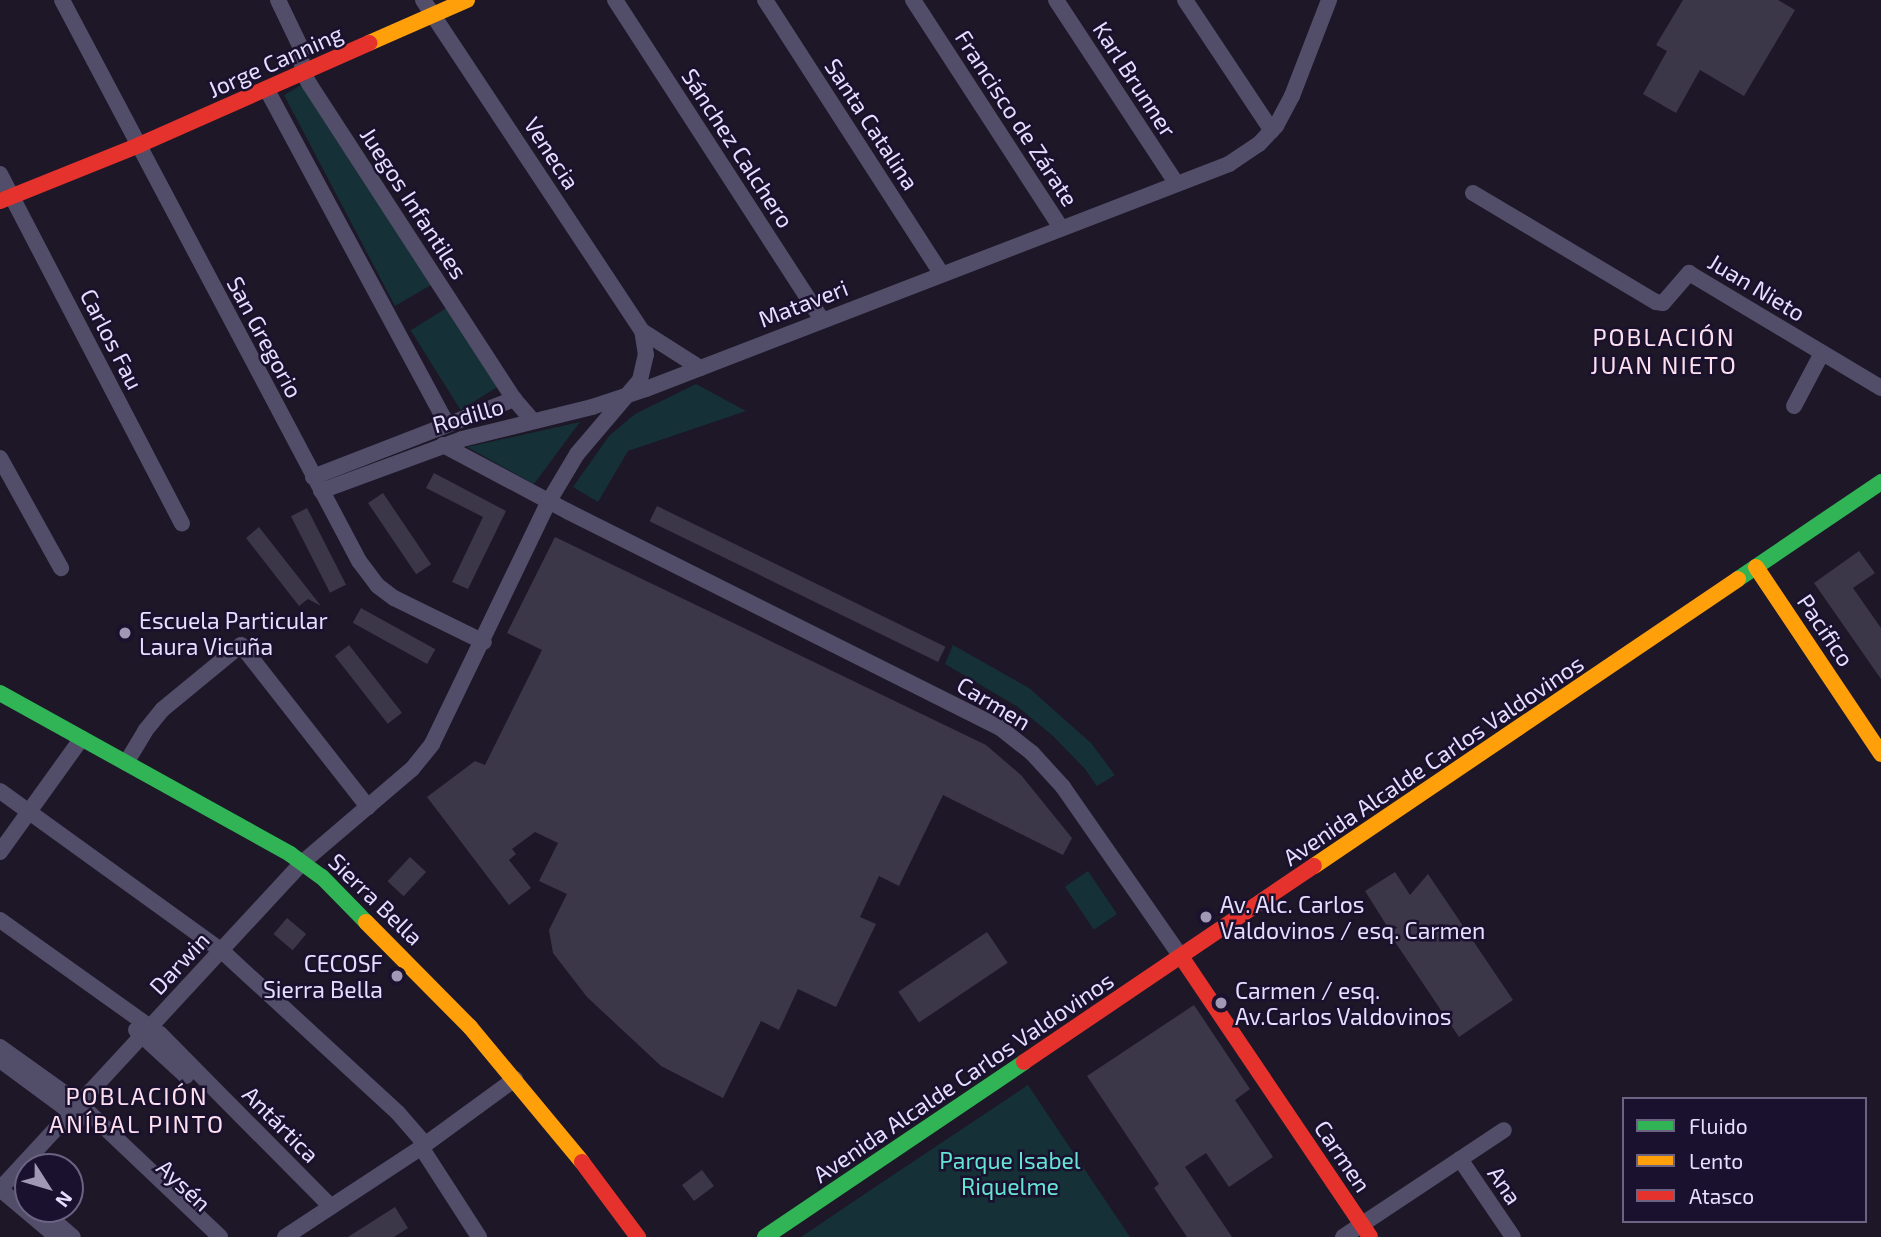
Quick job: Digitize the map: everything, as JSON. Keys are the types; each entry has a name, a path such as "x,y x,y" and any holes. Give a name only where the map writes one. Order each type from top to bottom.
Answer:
{"street":[{"name":"San Gregorio","path":"62,0 359,561 378,586 413,609 484,642"},
{"name":"Juegos Infantiles","path":"278,0 300,46 303,73 514,399 533,421"},
{"name":"Venecia","path":"423,0 642,331 700,368"},
{"name":"Jorge Canning","path":"6,199 267,90 467,0"},
{"name":"Sánchez Calchero","path":"615,0 822,320"},
{"name":"Santa Catalina","path":"765,0 941,273"},
{"name":"Francisco de Zárate","path":"913,0 1060,226"},
{"name":"Karl Brunner","path":"1056,0 1176,183"},
{"path":"1185,0 1272,131"},
{"name":"Mataveri","path":"401,778 432,744 484,642 549,501 577,454 630,394 1228,163 1250,151 1272,131 1292,96 1329,0"},
{"path":"267,90 446,423"},
{"name":"Carlos Fau","path":"0,174 6,199 182,524"},
{"name":"Juan Nieto","path":"1473,193 1656,302 1663,303 1689,273 1881,388"},
{"path":"630,394 640,380 645,362 642,331"},
{"path":"1794,406 1822,353"},
{"name":"Rodillo","path":"317,484 443,445 592,407 630,394"},
{"name":"Rodillo","path":"317,484 446,423 514,399"},
{"name":"Carmen","path":"443,445 549,501 987,720 1032,753 1063,787 1182,957 1366,1231"},
{"path":"0,458 61,568"},
{"name":"Avenida Alcalde Carlos Valdovinos","path":"765,1237 1881,482"},
{"name":"Pacifico","path":"1756,567 1881,754"},
{"path":"126,763 145,731 163,709 241,645 368,807"},
{"name":"Sierra Bella","path":"0,693 303,862 422,975 515,1079 638,1237"},
{"path":"0,852 82,738"},
{"name":"Darwin","path":"1,1185 76,1108 303,862 401,778"},
{"path":"0,791 26,816 219,954 422,1147 479,1237"},
{"path":"0,804 26,816"},
{"name":"Antártica","path":"0,920 147,1031 327,1210"},
{"name":"Antártica","path":"0,933 147,1031"},
{"name":"Aysén","path":"0,1047 76,1108 220,1237"},
{"name":"Aysén","path":"0,1060 76,1108 206,1237"},
{"path":"285,1237 422,1147 515,1079"},
{"path":"1343,1237 1366,1231 1460,1159 1504,1130"},
{"name":"Ana","path":"1460,1159 1513,1237"},
{"path":"1,1185 57,1237"},
{"path":"56,1223 73,1237"}],"green space":[{"path":"303,84 431,285 395,306 284,95"},
{"path":"448,307 498,387 460,410 411,330"},
{"path":"696,384 746,411 628,451 598,502 573,487 609,436 635,414"},
{"path":"580,422 534,484 467,447"},
{"path":"953,645 1029,688 1091,743 1115,775 1097,786 1085,769 1053,736 1018,707 945,664"},
{"path":"1088,871 1117,914 1094,930 1065,887"},
{"name":"Parque Isabel Riquelme","path":"1028,1085 1130,1237 801,1237 872,1189"}],"building":[{"path":"1683,0 1778,0 1795,10 1744,96 1700,70 1676,113 1643,94 1667,51 1656,45"},
{"path":"434,473 506,511 468,589 452,582 483,517 426,488"},
{"path":"383,493 431,564 416,574 368,503"},
{"path":"657,506 946,647 938,662 650,521"},
{"path":"307,508 346,585 330,593 291,516"},
{"path":"259,527 321,606 308,599 299,606 246,538"},
{"path":"555,537 986,745 1021,775 1072,838 1063,855 943,795 899,886 879,876 860,917 876,924 836,1007 798,989 779,1030 761,1021 723,1098 661,1066 587,997 553,953 549,930 567,894 539,881 558,843 535,832 512,849 516,854 509,860 531,888 509,905 427,797 475,761 485,765 542,650 507,633"},
{"path":"1859,551 1875,573 1853,588 1881,628 1881,679 1814,583"},
{"path":"361,608 435,649 427,664 353,623"},
{"path":"349,645 402,713 388,724 335,656"},
{"path":"410,857 426,872 404,896 387,881"},
{"path":"1395,872 1410,895 1428,874 1513,1000 1459,1037 1385,927 1387,926 1365,891"},
{"path":"287,918 306,934 293,950 274,934"},
{"path":"987,932 1008,963 919,1023 898,992"},
{"path":"1194,1005 1250,1089 1235,1100 1273,1157 1229,1187 1206,1153 1185,1167 1232,1237 1187,1237 1154,1188 1159,1184 1087,1076"},
{"path":"702,1170 714,1186 694,1201 682,1185"},
{"path":"395,1207 408,1228 394,1237 348,1237"}],"traffic: fast":[{"path":"1738,579 1881,482"},
{"path":"0,693 290,854 322,877 366,922"},
{"path":"765,1237 1024,1062"}],"traffic: slow":[{"path":"369,43 467,0"},
{"path":"1756,567 1881,754"},
{"path":"1314,866 1738,579"},
{"path":"366,922 470,1027 582,1162"}],"traffic: jam":[{"path":"0,201 139,145 369,43"},
{"path":"1024,1062 1314,866"},
{"path":"1182,958 1370,1237"},
{"path":"582,1162 638,1237"}],"place":[{"name":"Escuela Particular Laura Vicuña","path":"125,633"},
{"name":"Av. Alc. Carlos Valdovinos / esq. Carmen","path":"1206,917"},
{"name":"CECOSF Sierra Bella","path":"397,976"},
{"name":"Carmen / esq. Av.Carlos Valdovinos","path":"1221,1003"}],"district":[{"name":"POBLACIÓN JUAN NIETO","path":"1664,351"},
{"name":"POBLACIÓN ANÍBAL PINTO","path":"137,1110"}]}
